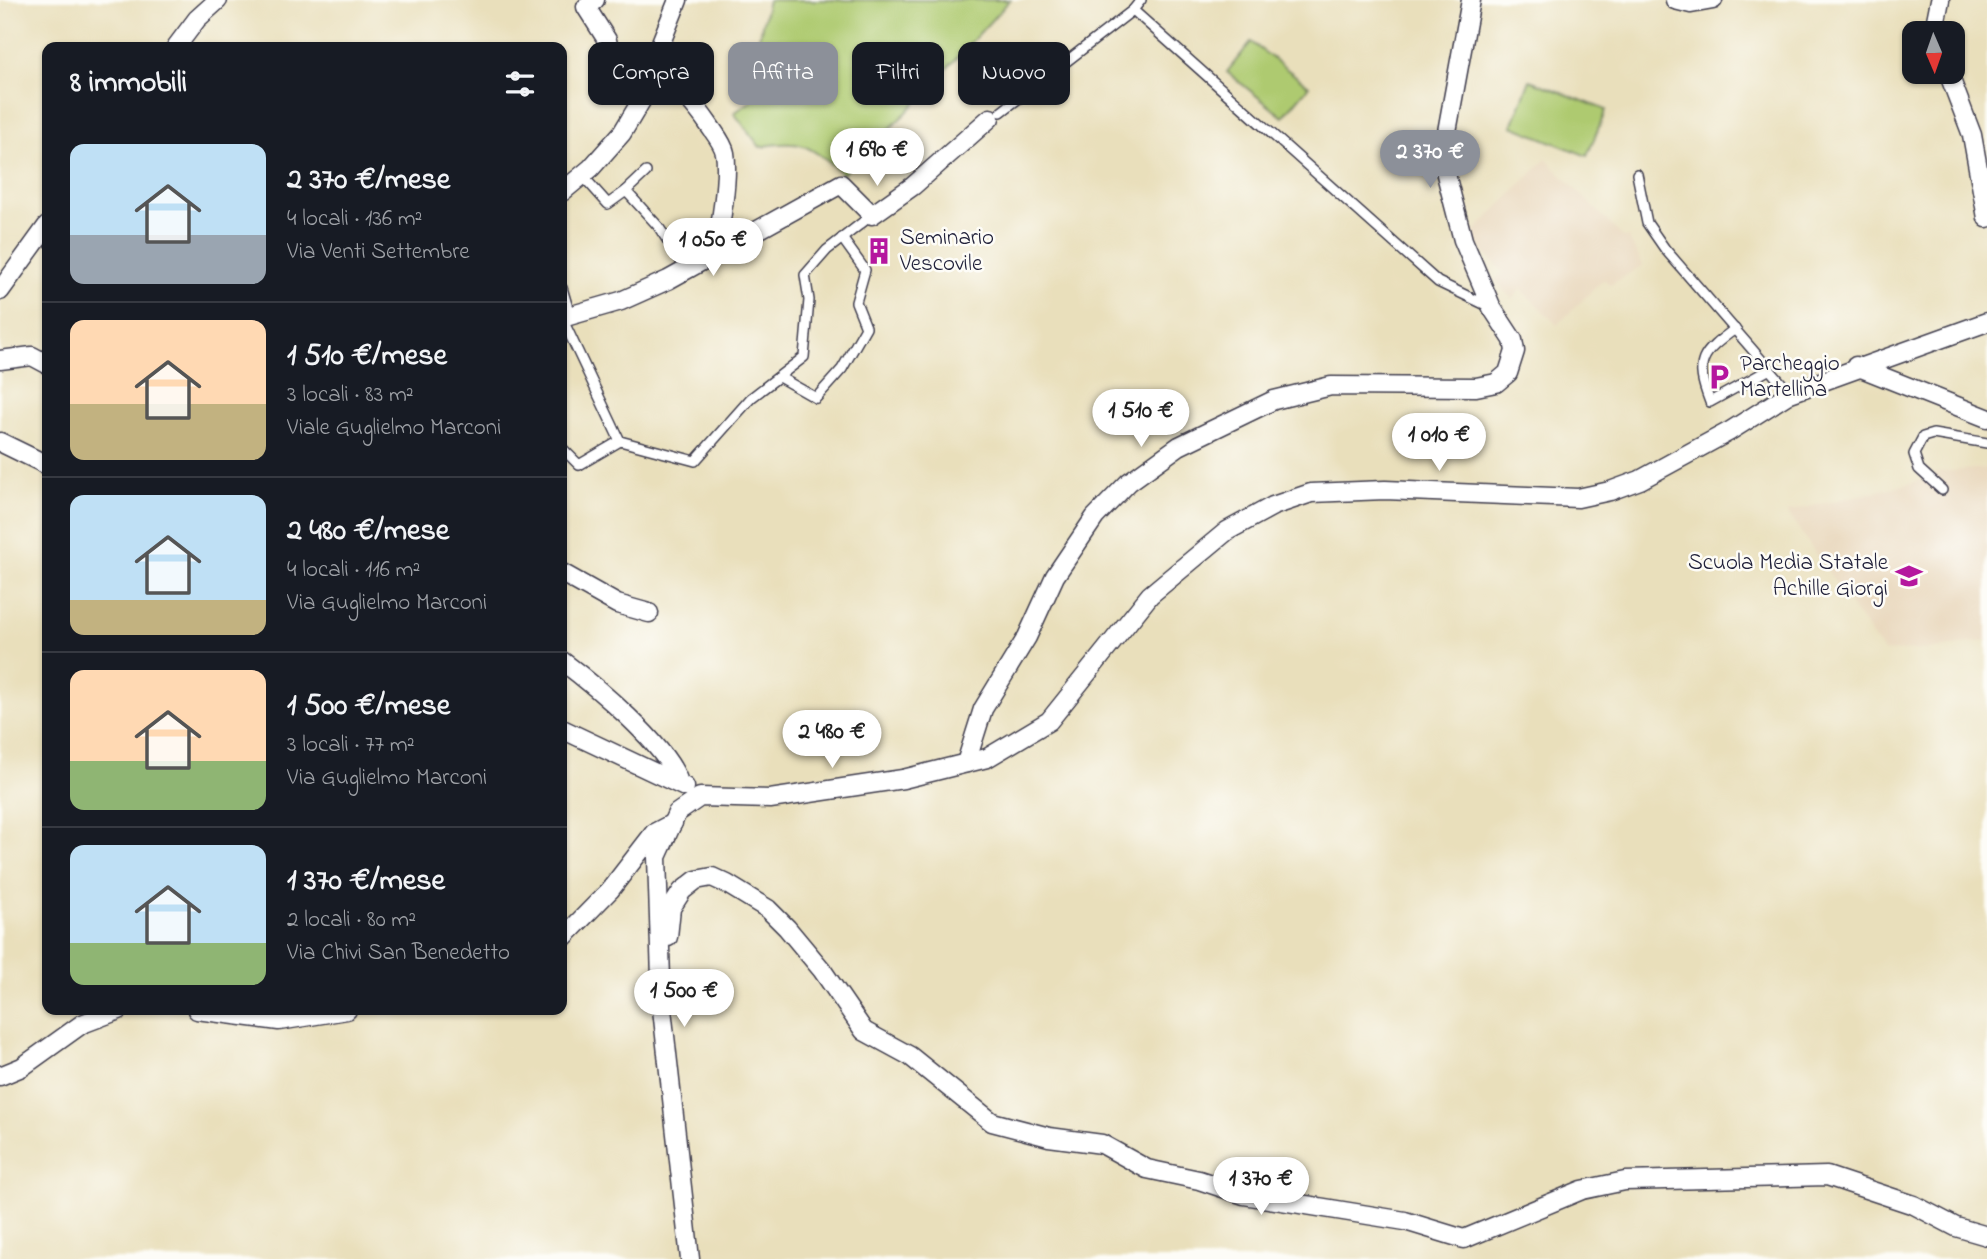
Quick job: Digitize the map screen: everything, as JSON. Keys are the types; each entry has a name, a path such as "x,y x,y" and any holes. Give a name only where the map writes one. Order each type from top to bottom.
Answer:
{"street":[{"path":"180,42 197,19 218,0"},
{"path":"595,0 586,7 607,42"},
{"path":"661,42 678,0"},
{"path":"966,763 983,709 1027,637 1055,576 1095,517 1129,482 1179,446 1274,400 1331,386 1441,389 1476,387 1496,383 1508,373 1516,351 1513,340 1492,308 1464,240 1441,159 1471,0"},
{"path":"1675,0 1691,4 1713,0"},
{"path":"1936,21 1940,0"},
{"path":"1953,84 1972,135 1987,218"},
{"path":"567,188 622,133 639,105"},
{"path":"693,105 725,152 719,235 714,255"},
{"path":"567,316 621,301 687,270 841,184 872,215 913,186 995,115"},
{"path":"1972,135 1987,148"},
{"path":"0,291 42,233"},
{"path":"567,731 679,783 699,797 771,799 903,779 987,758 1049,721 1150,595 1227,531 1273,506 1311,493 1385,490 1578,498 1610,491 1640,480 1730,431 1790,393 1856,366 1987,322"},
{"path":"0,360 32,356 42,361"},
{"path":"1856,366 1987,418"},
{"path":"0,442 42,463"},
{"path":"567,576 617,604 649,613"},
{"path":"567,665 591,682 648,739 675,769 679,783"},
{"path":"690,1259 662,1009 657,857 677,813 699,797"},
{"path":"567,934 610,890 654,833 673,823"},
{"path":"660,956 667,947 671,908 682,891 696,880 712,877 768,909 787,928 822,970 864,1031 911,1056 992,1122 1049,1137 1102,1144 1147,1168 1199,1180 1244,1195 1405,1221 1464,1239 1582,1190 1625,1181 1827,1176 1913,1205 1956,1227 1987,1236"},
{"path":"0,1076 22,1067 82,1024 106,1015"},
{"path":"234,1015 279,1021 316,1015"}],"lane":[{"path":"995,115 1133,10 1141,0"},
{"path":"1133,10 1438,282 1492,308"},
{"path":"582,175 608,204 646,172"},
{"path":"1637,174 1647,223 1665,249 1790,393"},
{"path":"626,191 658,226 687,270"},
{"path":"567,453 579,465 620,441 695,461 751,398 804,357 809,300 805,275 842,238 872,215"},
{"path":"779,377 816,398 842,369 866,327 856,302 864,270 842,238"},
{"path":"567,324 620,441"},
{"path":"1735,329 1707,350 1702,361 1701,378 1710,402 1770,369"},
{"path":"1942,489 1919,469 1914,454 1923,437 1933,434 1987,443"}],"shaded area":[{"path":"1546,159 1624,238 1628,237 1643,265 1610,285 1604,279 1557,325 1521,289 1512,299 1495,281 1503,272 1469,237"},
{"name":"Scuola Media Statale Achille Giorgi","path":"1987,468 1987,640 1934,649 1883,652 1787,512 1911,483 1938,472"}],"green space":[{"path":"768,0 1010,0 971,42 958,42 958,56 944,72 944,42 852,42 852,105 913,105 843,174 814,151 797,144 760,147 734,113 746,105 838,105 838,42 758,42"},
{"path":"1251,42 1309,86 1283,117 1227,72"},
{"path":"1530,80 1606,110 1587,156 1512,126"}],"place":[{"name":"Seminario Vescovile","path":"879,251"},
{"name":"Parcheggio Martellina","path":"1719,377"},
{"name":"Scuola Media Statale Achille Giorgi","path":"1909,576"}]}
